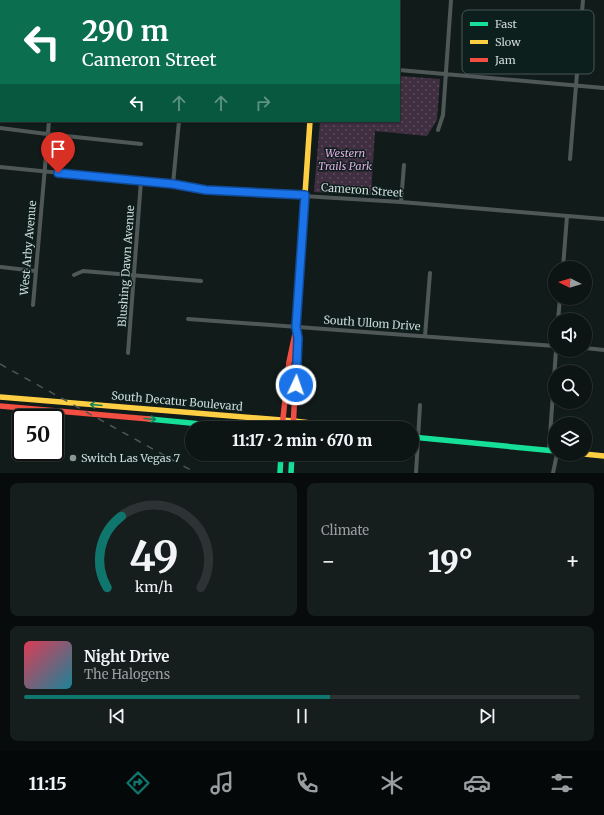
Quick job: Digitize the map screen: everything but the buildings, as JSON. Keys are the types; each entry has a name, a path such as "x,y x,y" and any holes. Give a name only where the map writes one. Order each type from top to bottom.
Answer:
{"main road":[{"path":"283,420 288,362 296,327 310,122"},
{"path":"294,421 298,338 296,327"},
{"name":"South Decatur Boulevard","path":"0,397 294,421"},
{"name":"South Decatur Boulevard","path":"0,406 185,423"},
{"path":"419,438 548,450"},
{"path":"592,455 604,456"},
{"path":"280,473 281,461"},
{"path":"291,473 292,461"}],"street":[{"path":"438,130 442,115 451,0"},
{"path":"582,10 583,0"},
{"path":"400,70 604,88"},
{"path":"570,159 577,74"},
{"name":"West Arby Avenue","path":"33,305 49,122"},
{"path":"173,184 179,122"},
{"path":"0,128 141,144"},
{"path":"401,202 404,165"},
{"name":"Cameron Street","path":"0,167 173,184 206,190 305,195 604,219"},
{"name":"Blushing Dawn Avenue","path":"128,353 142,181"},
{"path":"564,261 567,216"},
{"path":"1,268 35,271"},
{"path":"74,275 83,271 201,281"},
{"path":"425,336 430,273"},
{"name":"South Ullom Drive","path":"188,319 548,345"},
{"path":"592,349 604,350"},
{"path":"553,417 556,357"},
{"path":"418,421 420,405"},
{"path":"416,461 416,473"},
{"path":"553,473 555,461"}],"green space":[{"name":"Western Trails Park","path":"400,76 440,79 437,120 427,136 375,131 371,195 314,192 320,122 400,122"}],"railway":[{"path":"0,364 196,473"}],"traffic: fast":[{"path":"149,419 185,422"},
{"path":"419,438 548,450"},
{"path":"280,473 281,461"},
{"path":"291,473 292,461"}],"traffic: slow":[{"path":"304,209 310,122"},
{"path":"0,397 294,421"},
{"path":"592,455 604,456"}],"traffic: jam":[{"path":"293,421 298,338 296,327 304,209"},
{"path":"283,421 289,362 296,329"},
{"path":"0,406 149,419"}],"place":[{"name":"Switch Las Vegas 7","path":"73,458"}],"route":[{"path":"58,173 173,184 206,190 305,195 296,327 298,338 296,385"}]}
